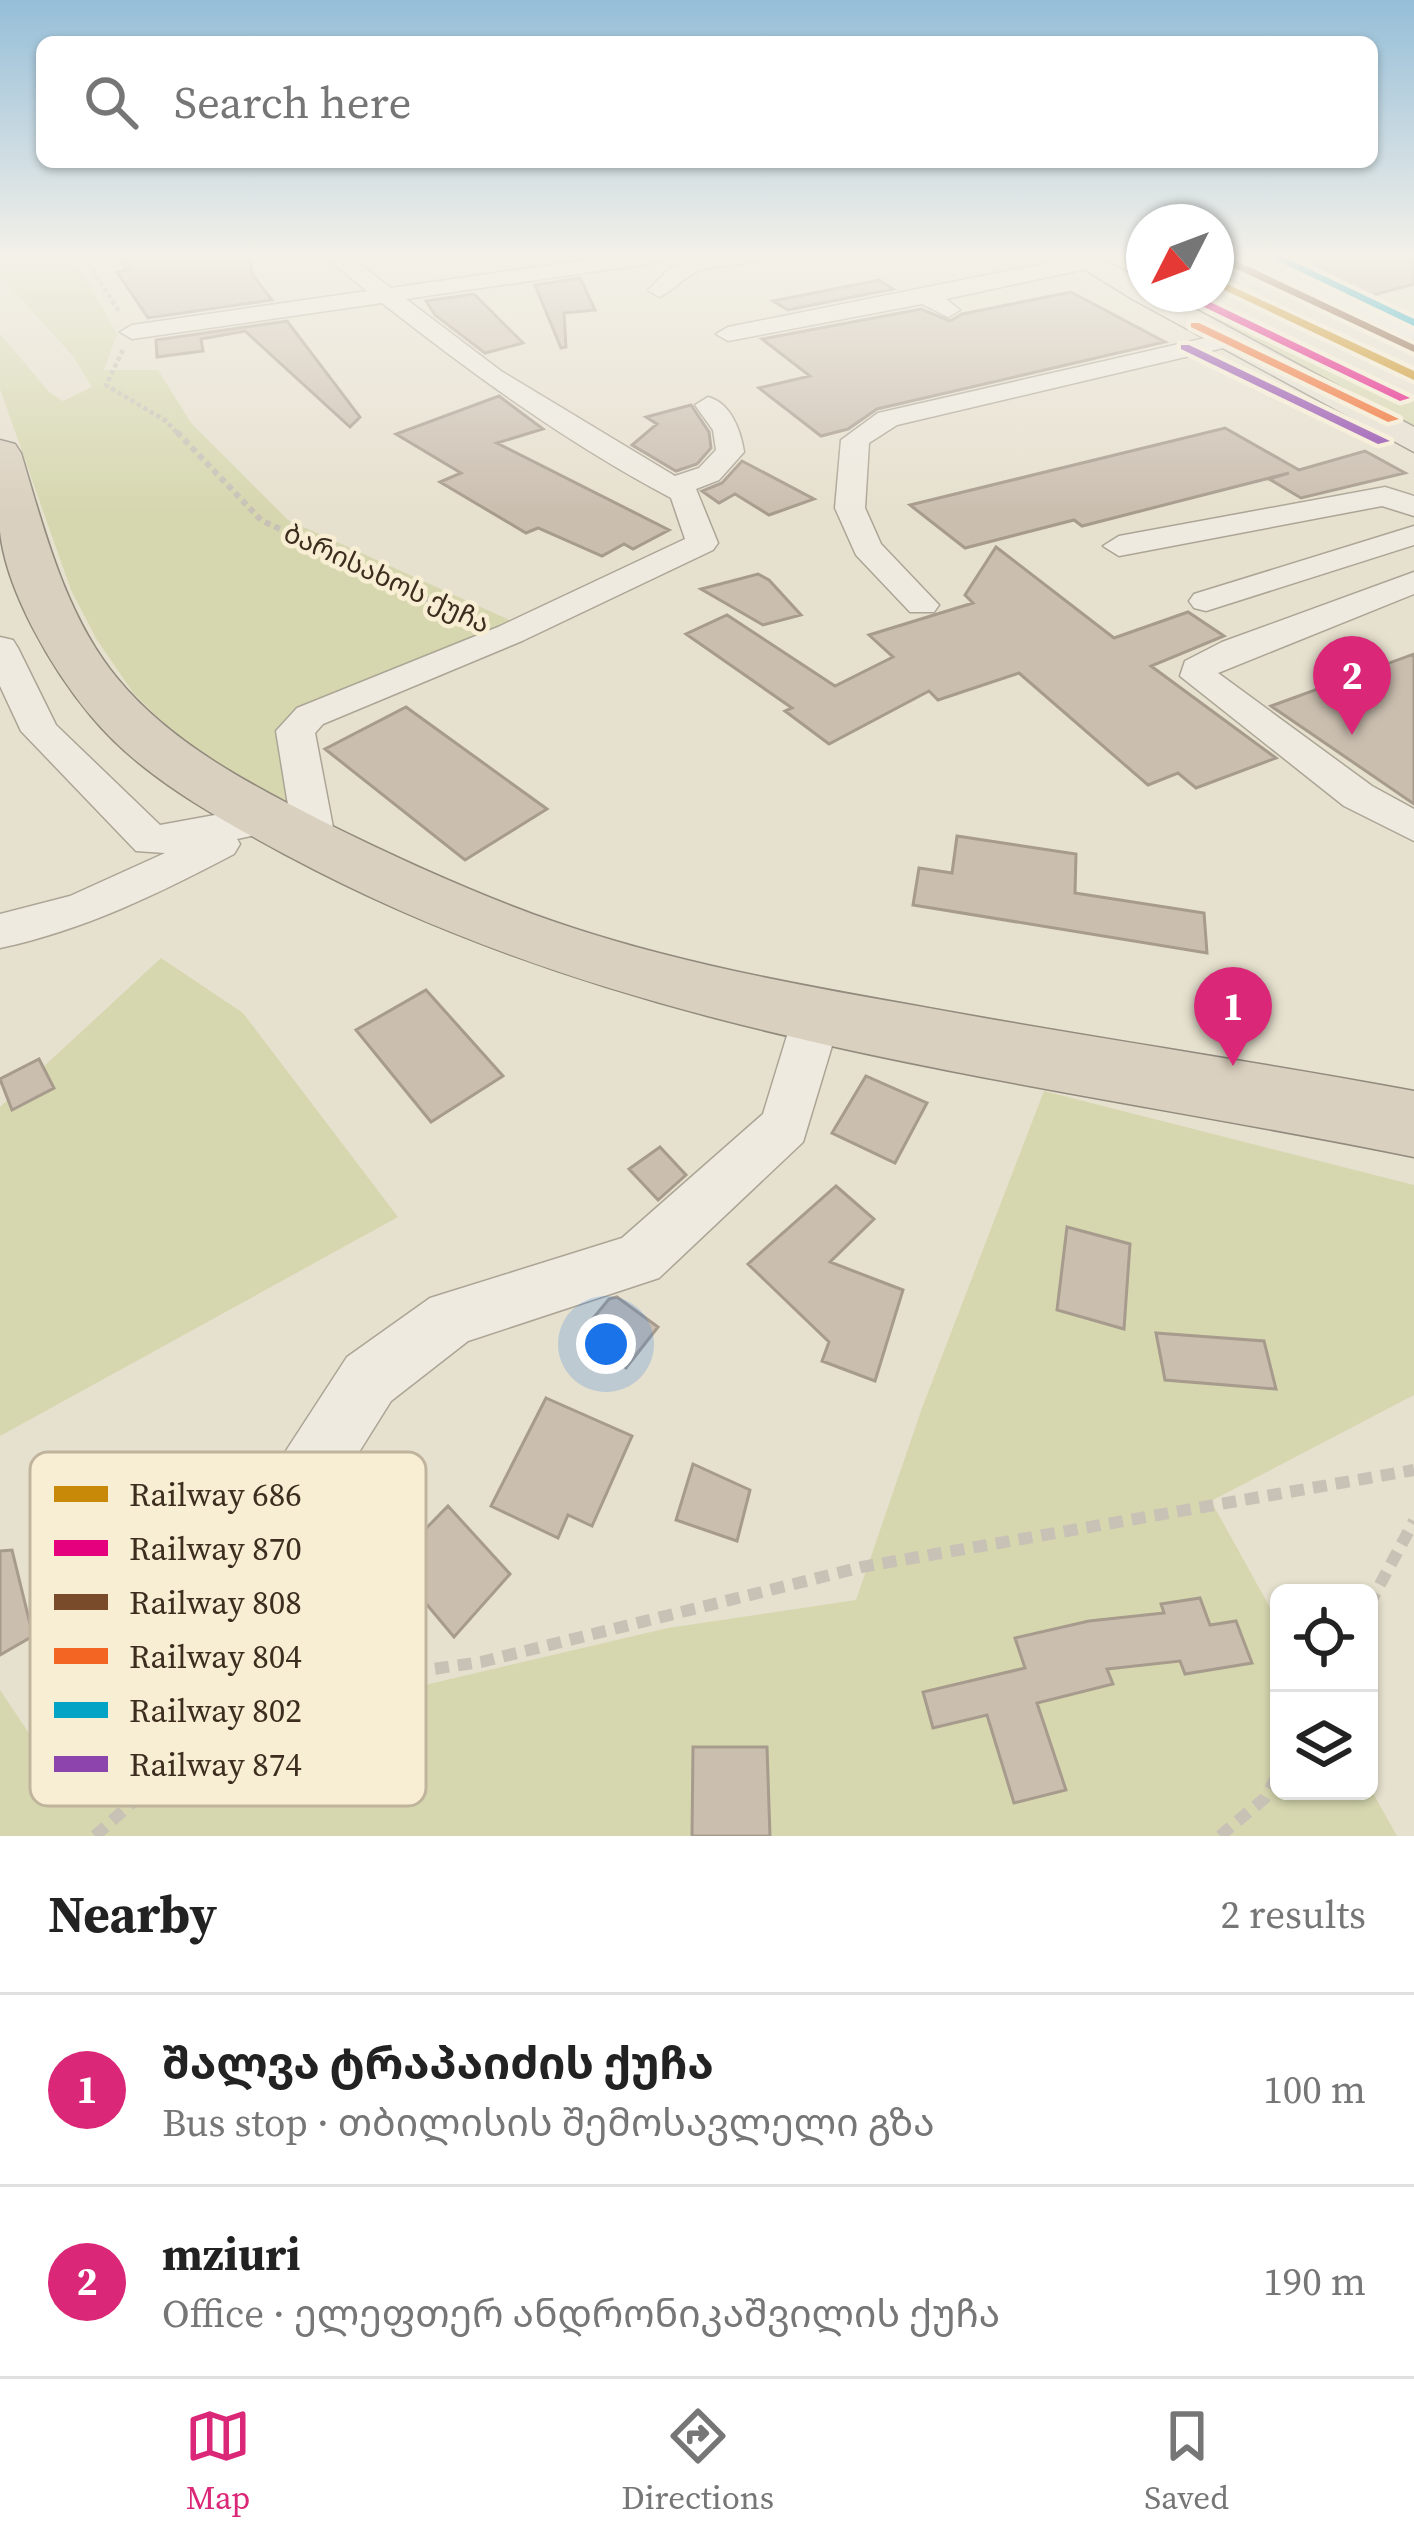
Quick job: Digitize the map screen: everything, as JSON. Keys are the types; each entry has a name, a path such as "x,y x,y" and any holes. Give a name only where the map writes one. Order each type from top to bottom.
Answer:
{"highway":[{"path":"0,453 49,614 98,689 176,762 282,830 409,895 518,938 817,1016 1414,1124"}],"main road":[{"path":"1228,341 1414,440"}],"street":[{"path":"448,341 492,376 628,464 674,487 709,473 730,452 727,430 708,405"},
{"path":"922,605 867,548 850,508 855,440 888,419 1224,341"},
{"name":"ბარისახოს ქუჩა","path":"282,830 295,731 310,716 510,634 702,543 684,493 674,487"},
{"path":"1119,546 1385,496 1414,507"},
{"path":"1206,601 1414,535"},
{"path":"1414,582 1234,650 1198,669 1198,676 1358,796 1414,827"},
{"path":"0,648 40,731 151,841 282,830"},
{"path":"0,931 108,899 282,830"},
{"path":"322,1452 369,1378 451,1318 640,1259 785,1126 817,1016"}],"path":[{"name":"ბარისახოს ქუჩა","path":"128,341 106,385 166,421 261,520 393,580 443,609 510,634"},
{"path":"426,1670 481,1662 862,1567 1414,1470"},
{"path":"1378,1588 1414,1521"},
{"path":"1220,1836 1270,1789"},
{"path":"95,1836 128,1806"}],"green space":[{"path":"0,341 6,341 49,392 63,401 92,387 59,341 115,341 104,370 158,370 191,423 288,520 514,622 284,742 288,808 199,758 134,694 97,640 71,590 0,389"},
{"path":"1254,341 1298,341 1414,397 1414,429"},
{"path":"1388,341 1411,341 1414,352"},
{"path":"161,958 243,1013 398,1217 0,1436 0,1107"},
{"path":"1044,1091 1414,1185 1414,1395 1211,1501 1270,1608 1270,1800 1377,1800 1397,1836 0,1836 0,1690 30,1735 30,1806 426,1806 426,1685 668,1628 856,1600 922,1408"}],"building":[{"path":"156,341 201,341 203,351 157,357"},
{"path":"256,341 302,341 360,417 350,427"},
{"path":"469,341 523,343 485,353"},
{"path":"764,341 1165,342 877,409 848,429 821,436 759,388 810,376"},
{"path":"499,396 543,429 497,443 669,530 633,549 624,544 602,556 538,528 526,533 440,482 461,473 396,434"},
{"path":"691,405 709,432 711,448 697,464 676,471 632,445 657,424 646,417"},
{"path":"1225,428 1299,470 1365,451 1405,473 1301,498 1269,479 1289,473 1082,526 1074,520 965,548 910,505"},
{"path":"742,461 814,499 769,515 735,494 719,503 702,491 722,483"},
{"path":"996,547 1114,638 1188,612 1224,636 1151,666 1276,758 1196,788 1178,773 1148,785 1019,673 938,700 929,691 829,744 785,711 792,708 686,634 727,615 835,686 893,657 869,635 973,603 965,595"},
{"path":"758,574 801,615 763,625 701,589"},
{"path":"1414,654 1414,804 1271,706"},
{"path":"406,707 547,809 465,860 325,749"},
{"path":"957,836 1076,854 1075,893 1204,913 1207,953 913,905 919,868 952,873"},
{"path":"426,990 503,1076 431,1122 356,1030"},
{"path":"39,1059 54,1088 12,1110 0,1079"},
{"path":"866,1076 927,1103 895,1163 832,1133"},
{"path":"660,1147 686,1175 658,1200 629,1169"},
{"path":"836,1186 874,1219 830,1262 903,1290 875,1381 822,1361 829,1342 748,1264"},
{"path":"1067,1227 1130,1244 1124,1329 1057,1310"},
{"path":"617,1297 658,1327 626,1368 580,1334 609,1299"},
{"path":"1156,1333 1264,1341 1276,1389 1165,1380"},
{"path":"546,1398 632,1436 592,1526 568,1515 558,1538 491,1506"},
{"path":"693,1464 750,1490 737,1541 676,1520"},
{"path":"448,1506 510,1574 454,1637 426,1604 426,1528"},
{"path":"12,1550 30,1638 0,1655 0,1551"},
{"path":"1200,1598 1210,1625 1236,1621 1252,1663 1185,1674 1180,1661 1107,1669 1113,1684 1037,1703 1066,1790 1014,1803 987,1715 933,1728 923,1692 1025,1668 1015,1638 1089,1621 1164,1613 1161,1604"},
{"path":"693,1747 767,1747 770,1836 692,1836"}],"rail line":[{"name":"804","path":"1228,341 1393,419"},
{"name":"870","path":"1283,341 1404,398"},
{"name":"686","path":"1340,341 1414,376"},
{"name":"808","path":"1396,341 1414,349"},
{"name":"874","path":"1185,347 1383,441"}],"place":[{"name":"mziuri","path":"1352,735"},
{"name":"შალვა ტრაპაიძის ქუჩა","path":"1233,1066"}]}
